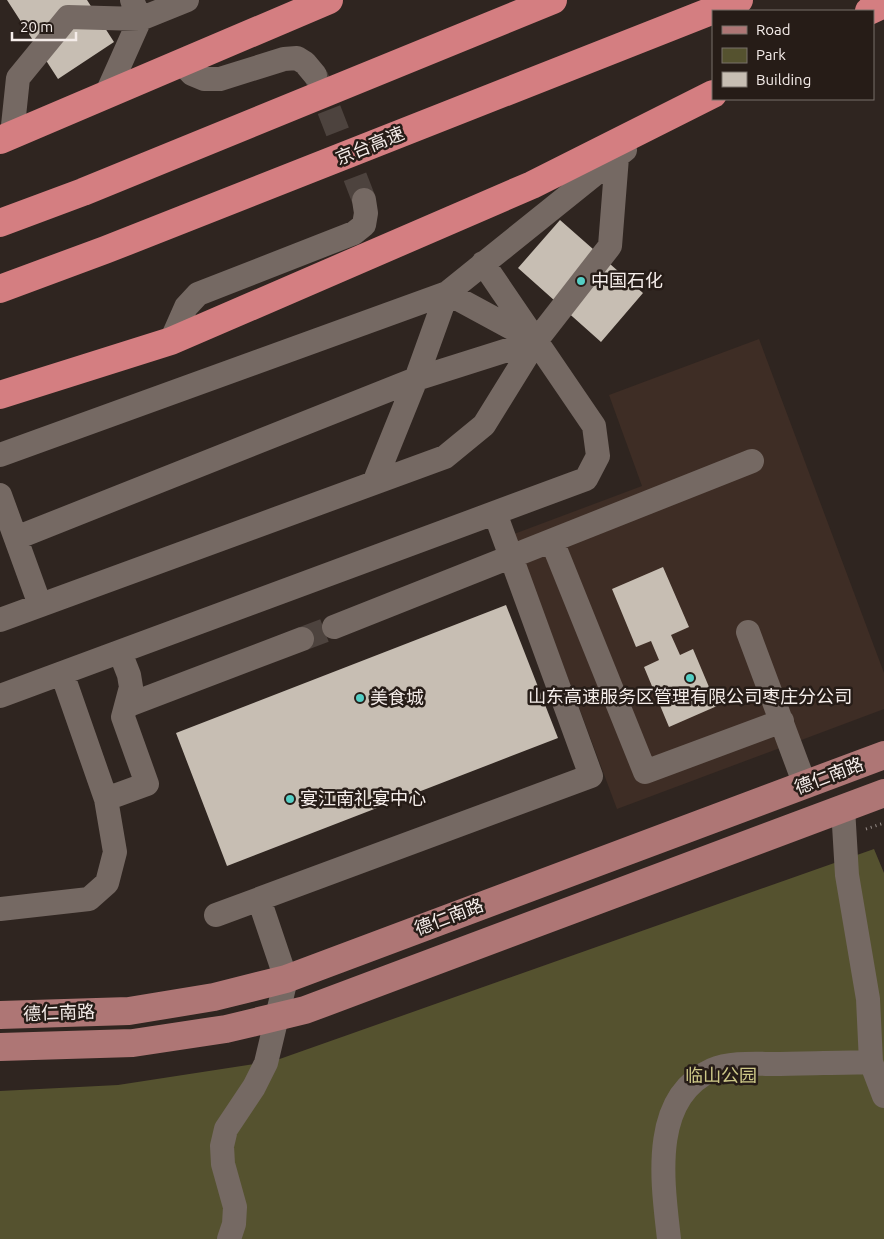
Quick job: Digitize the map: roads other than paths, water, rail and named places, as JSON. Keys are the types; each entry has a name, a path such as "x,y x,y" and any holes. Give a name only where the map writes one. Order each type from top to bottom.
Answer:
{"highway":[{"path":"6,138 107,93 329,0"},
{"path":"0,223 83,192 553,0"},
{"name":"京台高速","path":"714,10 739,0"},
{"path":"872,10 884,4"},
{"name":"京台高速","path":"0,289 106,250 712,11"},
{"path":"0,395 171,341 532,186 712,95"}],"main road":[{"name":"德仁南路","path":"0,1015 129,1011 214,997 286,979 884,756"},
{"name":"德仁南路","path":"0,1047 133,1043 226,1028 276,1017 314,1006 884,793"}],"street":[{"path":"6,138 18,78 68,17 136,9 187,0"},
{"path":"107,93 136,9"},
{"path":"181,62 192,74 204,79 220,79 284,59 297,58 306,63 315,75"},
{"path":"0,455 447,293 653,125"},
{"path":"0,620 445,457 484,425 536,341 610,246 617,156"},
{"path":"171,341 186,307 198,294 354,232 364,225 366,213 364,200"},
{"path":"0,696 586,479 598,456 594,426 483,263"},
{"path":"447,293 536,341"},
{"path":"374,482 416,379 447,293"},
{"path":"16,538 416,379 536,341"},
{"path":"334,627 752,461"},
{"path":"0,495 40,605"},
{"path":"216,915 591,776 495,513"},
{"path":"552,541 645,772 782,721"},
{"path":"748,632 805,785"},
{"path":"126,706 302,639"},
{"path":"106,799 147,784 123,717 130,687 129,675 120,652"},
{"path":"0,909 89,899 107,883 115,852 106,799 62,674"},
{"path":"843,808 847,875 868,999 871,1062 884,1096"},
{"path":"229,1239 234,1224 235,1207 223,1164 222,1146 226,1130 254,1087 266,1063 286,979 259,899"},
{"path":"669,1239 665,1208 664,1152 668,1119 679,1098 694,1082 712,1070 736,1065 871,1062"}],"tunnel":[{"path":"316,76 364,200"},
{"path":"302,639 334,627"}],"place":[{"name":"中国石化","path":"581,281"},
{"name":"山东高速服务区管理有限公司枣庄分公司","path":"690,678"},
{"name":"美食城","path":"360,698"},
{"name":"宴江南礼宴中心","path":"290,799"}],"park label":[{"name":"临山公园","path":"721,1076"}]}
